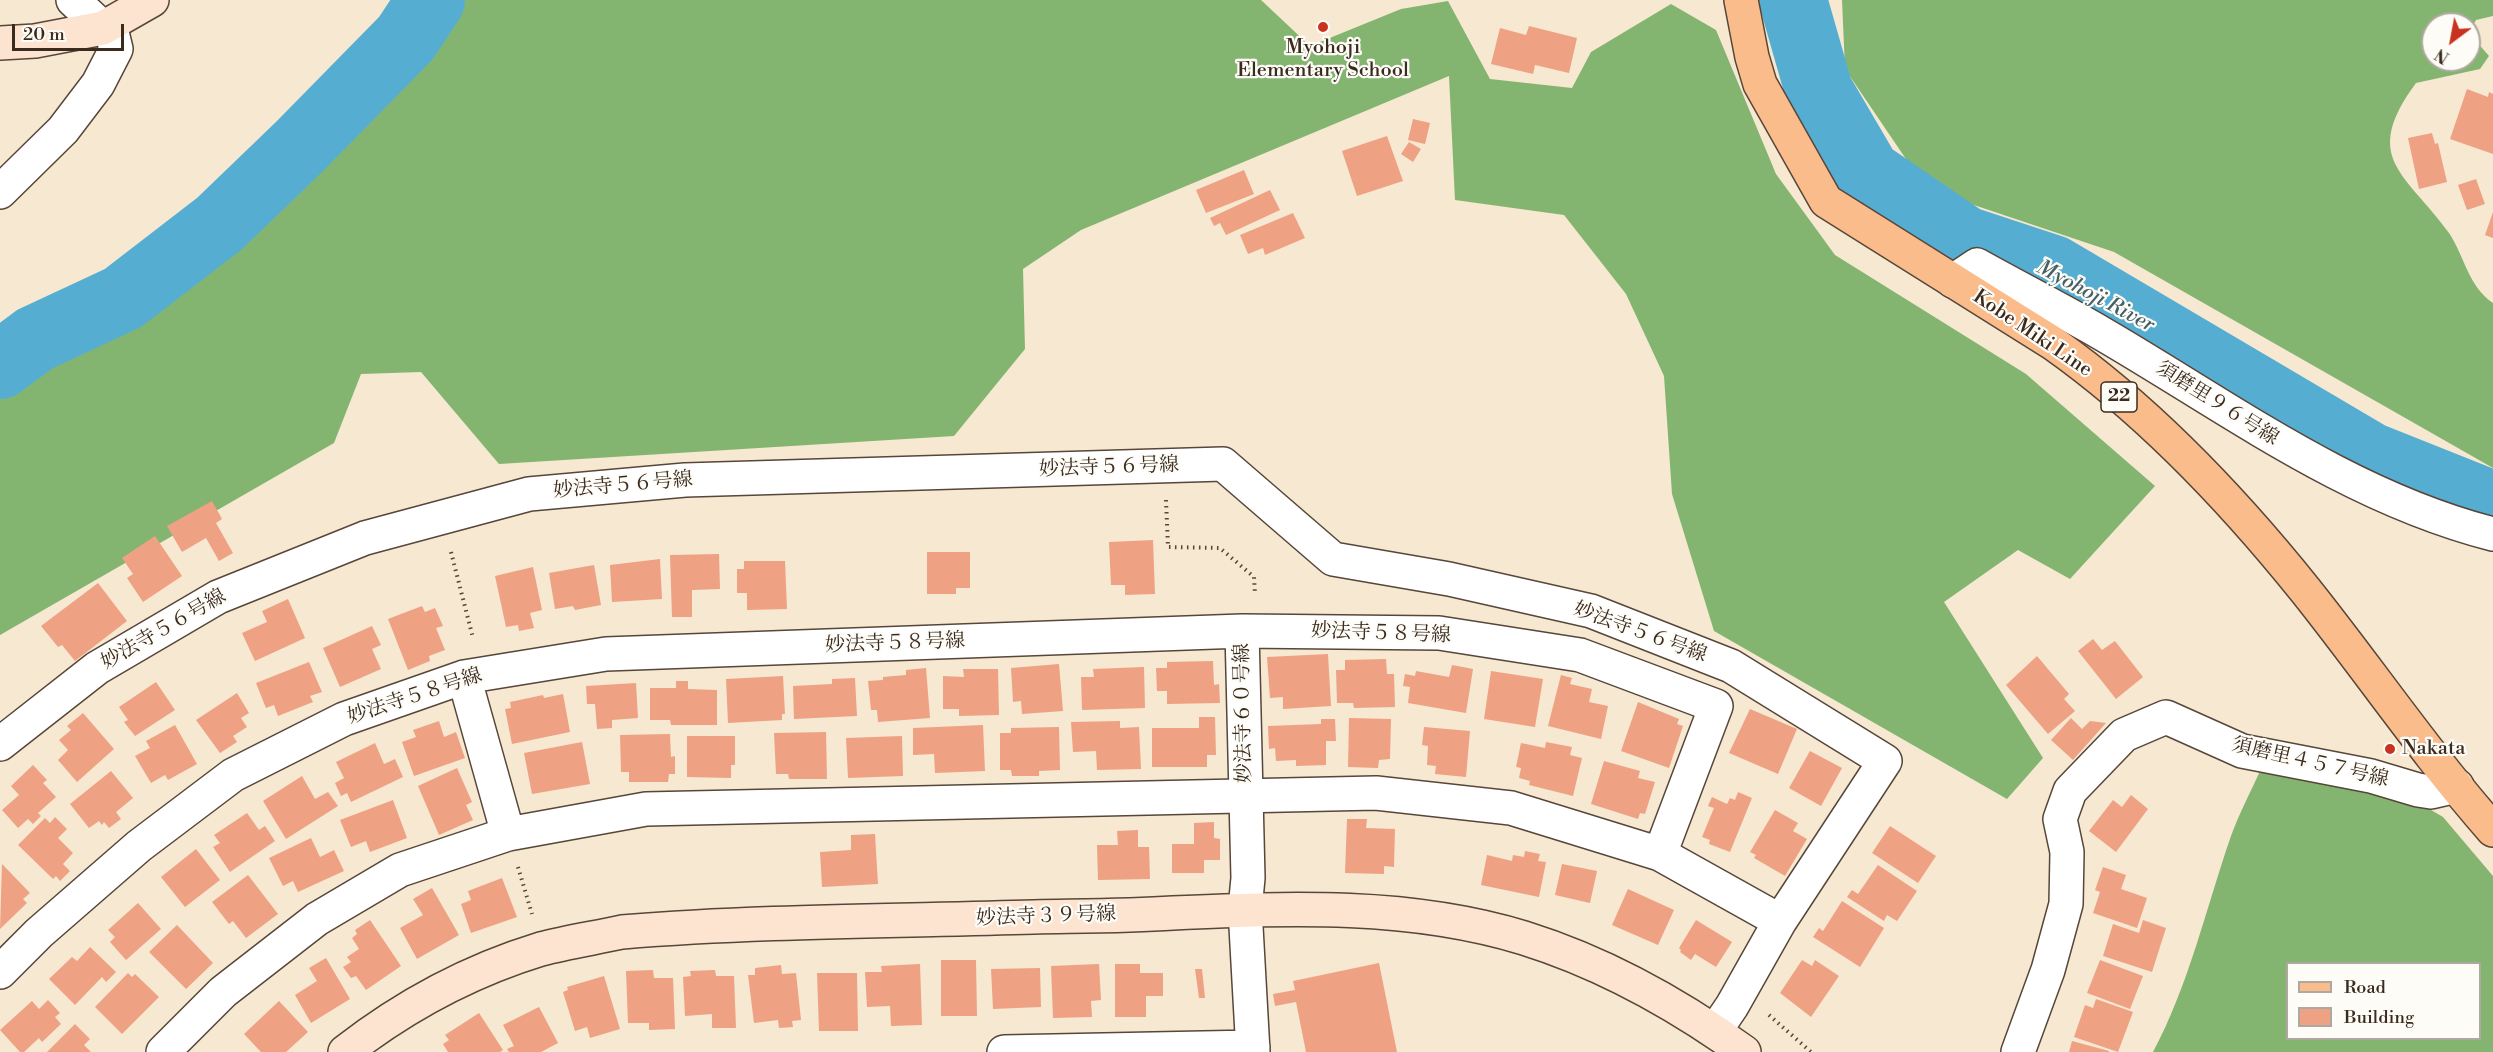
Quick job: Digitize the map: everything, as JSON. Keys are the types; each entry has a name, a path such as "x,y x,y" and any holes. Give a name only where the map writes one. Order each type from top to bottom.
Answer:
{"main road":[{"name":"Kobe Miki Line","path":"1741,0 1748,40 1760,84 1826,201 2079,362 2188,459 2248,521 2299,583 2493,830"}],"street":[{"path":"0,192 63,130 98,84 116,49 106,26 73,0"},
{"path":"0,44 34,41 106,26 152,0"},
{"name":"須磨里９６号線","path":"1953,280 1977,265 2100,332 2290,449 2382,495 2469,528 2493,534"},
{"name":"妙法寺５６号線","path":"0,744 97,668 218,597 365,538 530,494 685,480 1223,465 1333,559 1449,579 1591,611 1731,666 1885,760 1780,921 1715,1031"},
{"name":"妙法寺５８号線","path":"0,972 39,933 139,846 233,775 344,719 473,676 606,654 1248,631 1439,633 1580,655 1716,706 1660,854"},
{"name":"妙法寺６０号線","path":"1248,631 1246,795 1248,878 1245,909 1253,1050"},
{"path":"473,676 508,834"},
{"name":"須磨里４５７号線","path":"2018,1052 2048,970 2066,904 2067,852 2060,819 2070,792 2124,735 2166,717 2242,751 2371,776 2418,790 2431,792 2457,786"},
{"path":"163,1052 223,992 317,919 400,870 508,834 646,809 1376,793 1511,808 1660,854 1780,921"},
{"name":"妙法寺３９号線","path":"345,1052 398,1013 489,967 542,949 622,932 710,927 1172,914 1245,909 1356,910 1411,915 1466,924 1522,937 1601,967 1652,992 1744,1052"},
{"path":"1004,1052 1253,1050"}],"path":[{"path":"1165,466 1168,547 1220,548 1254,578 1248,631"},
{"path":"442,517 473,676"},
{"path":"508,834 535,925"},
{"path":"1739,993 1785,1027 1811,1052"}],"green space":[{"path":"398,0 1261,0 1310,46 1401,9 1448,1 1490,79 1572,88 1591,52 1671,4 1716,30 1776,174 1835,255 2026,374 2155,486 2070,579 2018,550 1944,602 2043,758 2007,799 1714,631 1672,494 1664,376 1626,294 1564,215 1455,200 1449,76 1081,230 1023,269 1025,349 954,436 499,464 421,372 361,374 334,443 0,635 0,373 53,334 168,284 292,178"},
{"path":"1842,0 2493,0 2493,16 2481,19 2481,12 2421,12 2421,72 2466,72 2416,83 2400,109 2391,130 2390,148 2395,164 2405,179 2449,233 2472,280 2493,303 2493,468 2114,252 1956,199 1910,165 1845,69"},
{"path":"2481,47 2489,56 2481,68"},
{"path":"2261,769 2402,793 2443,817 2493,876 2493,1052 2153,1052 2187,973 2241,811"}],"building":[{"path":"1529,26 1577,38 1569,73 1535,65 1533,74 1491,64 1500,28 1526,35"},
{"path":"2467,89 2488,97 2489,92 2493,94 2493,154 2450,139"},
{"path":"1413,119 1430,123 1425,144 1408,140"},
{"path":"2432,133 2435,144 2438,143 2447,182 2419,189 2408,138"},
{"path":"1387,136 1403,181 1357,196 1342,151"},
{"path":"1409,142 1421,149 1413,162 1401,154"},
{"path":"1244,170 1254,194 1206,213 1196,190"},
{"path":"2476,179 2485,204 2467,210 2458,185"},
{"path":"1270,190 1280,210 1226,235 1220,223 1214,226 1210,218"},
{"path":"2493,212 2493,238 2485,235"},
{"path":"1293,213 1305,238 1265,255 1263,248 1248,254 1240,235"},
{"path":"212,501 222,519 216,523 233,553 219,561 206,538 182,552 167,526"},
{"path":"155,536 182,576 143,602 127,578 133,574 122,558"},
{"path":"1153,540 1155,594 1125,595 1125,585 1111,585 1109,542"},
{"path":"927,552 970,552 970,588 956,588 956,594 927,594"},
{"path":"719,554 720,589 692,590 692,617 672,617 670,555"},
{"path":"660,559 662,599 612,602 610,565"},
{"path":"744,561 785,561 787,609 747,610 747,593 737,593 737,569 744,569"},
{"path":"594,565 601,605 575,610 573,606 555,609 549,573"},
{"path":"533,567 542,610 530,613 534,628 519,631 518,625 506,627 495,576"},
{"path":"98,583 127,621 75,661 62,645 58,647 41,626"},
{"path":"288,599 305,638 255,661 242,633 267,622 262,611"},
{"path":"422,606 425,612 435,608 443,626 436,628 445,650 429,656 430,661 408,670 388,619"},
{"path":"372,626 381,645 372,649 381,669 340,687 323,648"},
{"path":"2093,639 2102,650 2115,641 2143,677 2116,699 2078,651"},
{"path":"1328,654 1331,706 1283,709 1283,697 1270,698 1267,657"},
{"path":"2037,656 2069,694 2064,699 2075,711 2048,734 2006,685"},
{"path":"1386,659 1387,674 1394,674 1395,707 1354,708 1353,703 1337,703 1336,670 1345,670 1345,660"},
{"path":"1213,661 1214,685 1219,684 1220,703 1167,704 1167,691 1157,691 1156,668 1167,668 1167,662"},
{"path":"309,662 322,692 310,696 313,702 278,716 274,705 266,708 256,683"},
{"path":"1059,664 1063,711 1022,714 1021,701 1013,702 1011,668"},
{"path":"1452,665 1473,669 1466,713 1408,703 1410,687 1403,686 1405,674 1415,676 1416,671 1449,677"},
{"path":"1144,667 1145,708 1082,710 1081,677 1094,677 1093,669"},
{"path":"926,668 930,718 878,722 877,710 871,710 868,681 906,675 906,670"},
{"path":"963,669 998,669 999,715 959,716 959,709 943,709 943,676 964,677"},
{"path":"1491,671 1543,679 1535,727 1484,719"},
{"path":"1561,675 1572,678 1570,684 1592,689 1589,702 1608,706 1601,739 1548,726"},
{"path":"783,676 785,714 782,714 782,720 728,723 726,679"},
{"path":"855,678 857,716 794,719 793,686 832,684 832,679"},
{"path":"676,681 688,681 688,689 717,690 717,725 671,725 670,720 650,720 650,688 676,688"},
{"path":"156,682 175,710 135,736 124,722 128,720 119,707"},
{"path":"636,683 638,718 612,720 612,728 597,729 595,704 587,704 586,686"},
{"path":"237,693 249,713 241,718 247,727 233,736 237,742 220,753 196,720"},
{"path":"563,694 570,732 512,744 505,709 511,708 510,702 543,695 544,698"},
{"path":"1638,702 1679,719 1677,724 1683,726 1669,768 1621,751"},
{"path":"1750,709 1797,729 1778,774 1729,753"},
{"path":"83,713 114,749 77,782 58,760 68,750 59,740 71,730 67,726"},
{"path":"1199,717 1215,717 1216,755 1207,755 1207,767 1152,767 1152,728 1199,728"},
{"path":"1349,718 1391,719 1390,759 1379,760 1378,768 1348,767"},
{"path":"2071,718 2082,729 2090,721 2106,723 2073,760 2051,740"},
{"path":"1321,719 1335,719 1336,741 1326,741 1326,765 1296,766 1296,760 1276,761 1275,748 1269,749 1268,726 1321,724"},
{"path":"439,721 444,737 456,732 465,758 414,776 402,742 416,737 413,730"},
{"path":"1120,721 1120,728 1139,727 1141,769 1097,770 1096,751 1073,752 1071,722"},
{"path":"175,725 197,764 168,780 165,775 151,783 135,756 150,748 146,741"},
{"path":"983,725 985,771 935,773 934,754 913,755 913,728"},
{"path":"1059,727 1060,770 1039,771 1039,776 1012,776 1011,770 1000,770 1000,733 1011,733 1011,728"},
{"path":"1424,727 1470,731 1466,777 1435,774 1436,766 1427,765 1428,746 1422,745"},
{"path":"826,732 827,779 789,779 788,774 776,774 774,733"},
{"path":"670,734 671,757 675,756 675,774 669,774 668,782 629,782 629,772 621,772 620,735"},
{"path":"687,736 735,736 735,765 731,765 731,778 687,777"},
{"path":"902,736 903,776 848,778 846,738"},
{"path":"582,742 590,784 532,794 524,753"},
{"path":"1546,742 1572,747 1570,755 1582,758 1573,796 1529,785 1530,781 1519,778 1521,768 1516,767 1521,743 1545,748"},
{"path":"375,743 384,764 395,759 403,777 351,802 347,793 341,796 335,783 344,778 336,762"},
{"path":"1810,751 1842,768 1821,806 1789,788"},
{"path":"1604,761 1640,771 1638,778 1655,782 1645,814 1640,813 1638,819 1591,804"},
{"path":"33,765 47,780 43,783 56,797 38,813 41,816 33,824 28,819 18,828 2,810 19,795 11,786"},
{"path":"457,768 472,802 466,805 473,820 439,835 418,786"},
{"path":"111,771 133,798 116,812 121,819 109,828 104,822 102,825 99,821 89,828 70,804"},
{"path":"302,776 315,799 328,792 338,806 286,839 263,801"},
{"path":"1738,792 1752,798 1730,852 1709,844 1710,840 1702,837 1714,808 1708,806 1712,797 1727,804 1730,798 1735,800"},
{"path":"2131,795 2148,809 2116,852 2089,831 2113,800 2122,807"},
{"path":"393,800 407,838 370,852 366,841 351,847 340,820"},
{"path":"1775,810 1798,823 1793,831 1807,839 1785,876 1754,858 1756,855 1750,852"},
{"path":"247,813 259,830 265,826 275,841 230,872 213,847 220,843 214,835"},
{"path":"55,817 67,829 58,838 73,853 63,864 70,871 60,881 56,876 53,879 18,845 45,818 50,823"},
{"path":"1347,819 1367,819 1366,828 1395,829 1394,867 1384,866 1384,874 1345,873"},
{"path":"1214,822 1214,838 1220,839 1220,860 1204,860 1204,873 1172,873 1172,844 1194,844 1194,823"},
{"path":"1890,826 1936,856 1918,883 1872,853"},
{"path":"1138,830 1138,847 1149,847 1150,879 1098,880 1097,845 1118,845 1117,831"},
{"path":"875,834 878,884 822,887 820,852 851,850 851,835"},
{"path":"311,838 320,857 334,850 344,871 298,892 293,881 283,886 269,858"},
{"path":"196,849 220,880 185,907 161,877"},
{"path":"1525,851 1540,854 1538,861 1546,862 1539,897 1481,885 1487,855 1512,861 1513,855 1524,857"},
{"path":"2,864 30,893 23,899 27,903 0,929"},
{"path":"1562,864 1597,871 1590,903 1555,895"},
{"path":"1878,865 1917,891 1897,921 1887,915 1884,921 1847,897 1852,890 1858,894"},
{"path":"2103,867 2126,875 2121,889 2147,898 2137,928 2093,913 2100,892 2095,890"},
{"path":"248,875 278,914 246,938 233,921 229,924 212,902"},
{"path":"502,878 517,917 471,933 461,904 471,900 468,891"},
{"path":"432,888 459,935 417,959 400,928 423,915 413,899"},
{"path":"1628,889 1674,910 1658,945 1612,925"},
{"path":"1842,901 1884,928 1860,967 1813,937 1819,928 1823,931"},
{"path":"138,903 161,929 126,960 110,942 115,937 108,930"},
{"path":"370,920 401,966 366,990 356,976 351,978 343,967 351,962 347,957 359,949 352,938 357,934 355,930"},
{"path":"1696,920 1732,942 1716,967 1695,954 1691,960 1680,952 1679,948"},
{"path":"2143,920 2166,928 2152,972 2103,956 2113,924 2139,933"},
{"path":"177,925 213,963 186,989 149,952"},
{"path":"90,947 116,972 106,982 102,977 75,1005 49,979 72,957 77,961"},
{"path":"326,958 350,999 311,1023 295,995 317,981 309,968"},
{"path":"941,960 976,960 977,1016 941,1016"},
{"path":"1802,960 1812,966 1815,960 1839,976 1811,1017 1780,993"},
{"path":"2100,960 2143,976 2130,1009 2087,993"},
{"path":"1379,963 1397,1052 1306,1052 1296,1002 1275,1006 1273,994 1295,990 1293,981"},
{"path":"920,964 922,1025 891,1026 890,1006 867,1007 865,972 882,972 881,966"},
{"path":"1099,964 1101,1000 1091,1001 1092,1017 1053,1018 1051,966"},
{"path":"1115,964 1140,964 1140,973 1163,973 1163,996 1146,996 1146,1017 1115,1017"},
{"path":"781,965 782,974 796,973 801,1020 792,1021 793,1027 779,1028 778,1020 754,1023 748,975 755,975 755,968"},
{"path":"1040,968 1041,1007 993,1009 991,969"},
{"path":"1195,969 1202,969 1205,998 1199,998"},
{"path":"653,970 654,978 673,978 675,1029 649,1030 649,1023 628,1023 626,971"},
{"path":"715,970 716,976 734,976 736,1028 712,1028 712,1014 685,1016 683,977 691,976 690,971"},
{"path":"128,973 132,977 135,974 159,997 122,1034 95,1007"},
{"path":"817,973 857,973 858,1031 819,1031"},
{"path":"604,976 620,1029 590,1038 587,1027 575,1031 563,992 568,990 567,987"},
{"path":"2096,999 2133,1012 2118,1052 2074,1037 2085,1005 2093,1008"},
{"path":"48,1000 60,1013 55,1017 61,1024 42,1042 39,1038 24,1052 20,1052 0,1030 32,1001 39,1009"},
{"path":"279,1001 308,1032 286,1052 261,1052 244,1034"},
{"path":"539,1007 558,1043 541,1052 509,1052 507,1049 514,1046 503,1025"},
{"path":"479,1013 503,1050 500,1052 448,1052 443,1044 449,1040 445,1035"},
{"path":"75,1024 90,1039 84,1045 91,1052 47,1052"},
{"path":"2072,1041 2109,1051 2109,1052 2069,1052"}],"waterway":[{"path":"0,365 35,339 123,298 219,224 299,147 406,38 431,0"},
{"name":"Myohoji River","path":"1793,0 1819,91 1867,173 1965,240 2053,269 2370,456 2493,505"}],"place":[{"name":"Myohoji Elementary School","path":"1323,27"},
{"name":"Nakata","path":"2390,749"}]}
